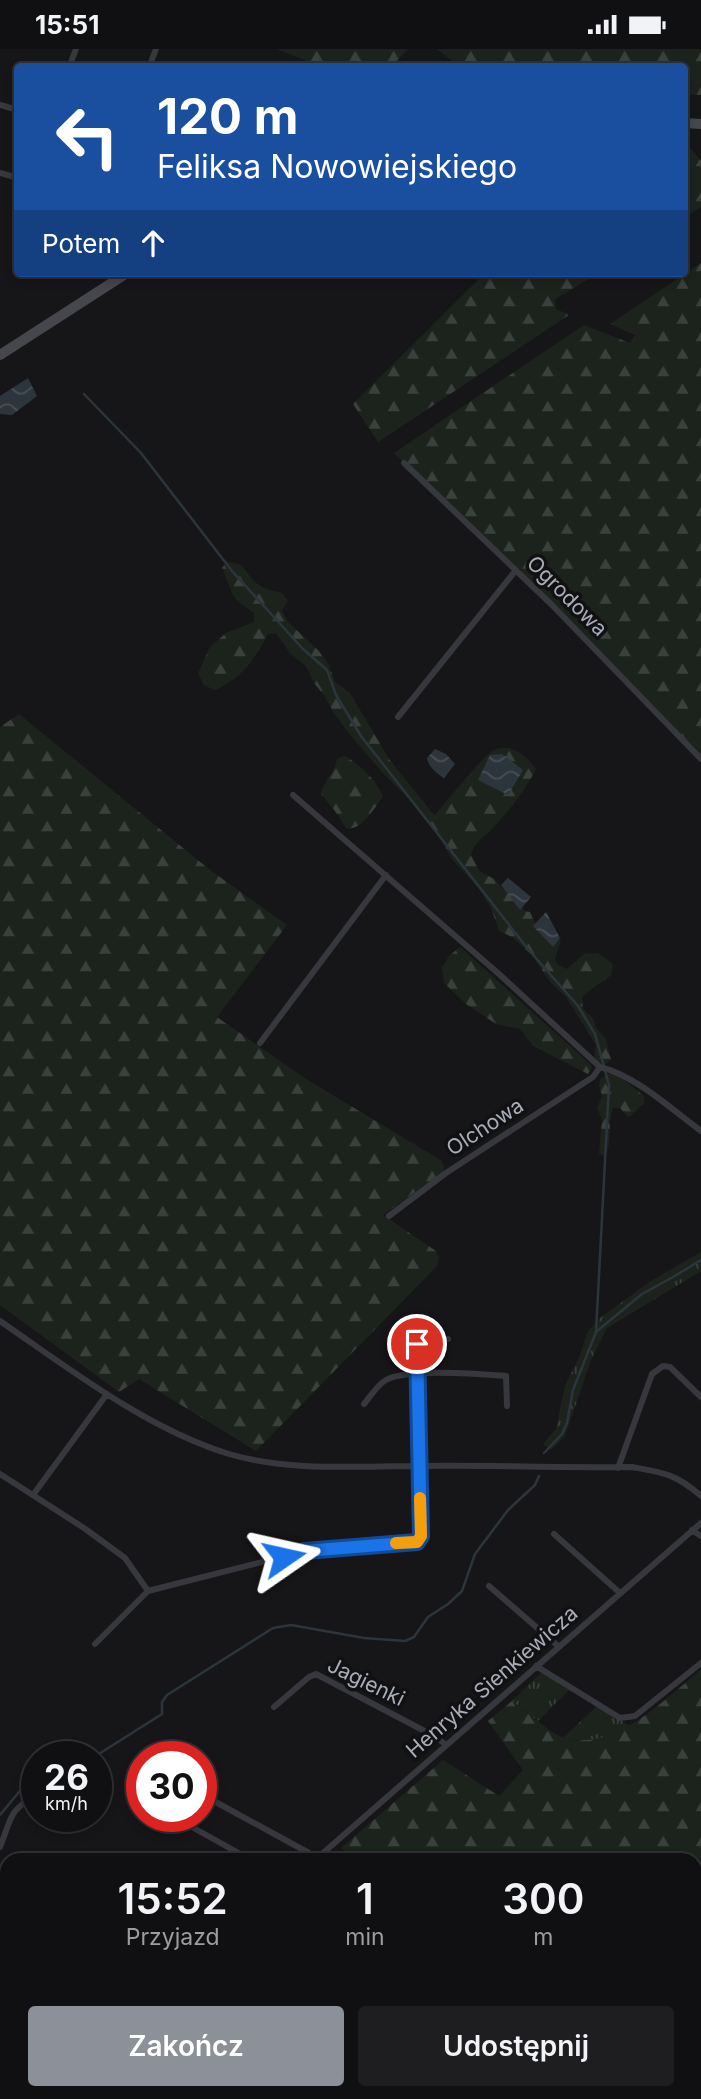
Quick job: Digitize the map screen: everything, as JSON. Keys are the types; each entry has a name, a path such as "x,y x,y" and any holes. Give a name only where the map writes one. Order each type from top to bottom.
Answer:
{"main road":[{"path":"0,355 121,277"}],"street":[{"name":"Ogrodowa","path":"404,463 516,570 701,759"},
{"path":"398,717 516,570"},
{"path":"293,795 545,1015 600,1067 628,1078 701,1131"},
{"path":"260,1043 386,875"},
{"name":"Olchowa","path":"389,1216 446,1173 593,1077 600,1067"},
{"path":"0,1321 107,1394 187,1438 228,1454 304,1467 632,1467 682,1480 701,1496"},
{"path":"95,1644 148,1591 305,1551 417,1542 421,1536 417,1344 448,1339"},
{"path":"618,1468 652,1374 663,1366 670,1367 701,1397"},
{"path":"364,1404 384,1381 418,1374 506,1376 507,1406"},
{"path":"33,1495 107,1394"},
{"path":"0,1474 125,1558 148,1591"},
{"name":"Henryka Sienkiewicza","path":"324,1853 701,1523"},
{"path":"692,1530 701,1536"},
{"path":"554,1534 621,1593"},
{"path":"489,1586 558,1646"},
{"path":"536,1666 620,1718 635,1716 701,1663"},
{"name":"Jagienki","path":"274,1707 316,1674 436,1737 446,1745"},
{"path":"217,1803 309,1853"},
{"path":"0,1847 8,1821 21,1805"},
{"path":"201,1832 238,1853"}],"green space":[{"path":"277,49 408,49 395,63 312,63"},
{"path":"437,49 701,49 701,95 688,94 688,63 455,63"},
{"path":"688,145 701,161 701,207 688,215"},
{"path":"701,263 701,756 394,453 584,325 630,343 635,335 610,324 680,277 688,277 688,272"},
{"path":"481,277 592,277 555,299 556,309 569,315 378,442 353,404"},
{"path":"227,562 243,567 262,587 282,593 288,601 282,610 288,622 318,650 329,665 335,682 350,693 389,759 434,815 494,750 513,749 536,769 516,801 471,854 479,871 513,894 525,911 530,912 547,939 561,940 555,958 557,964 567,969 584,954 598,953 613,964 611,975 582,998 583,1009 593,1018 596,1028 606,1039 611,1060 604,1065 594,1059 596,1045 566,997 549,981 532,955 512,937 499,931 491,908 480,890 452,859 434,828 347,731 314,683 306,666 290,653 276,633 268,634 253,660 233,680 215,690 204,685 198,673 210,647 226,633 254,622 254,613 233,594 222,568"},
{"path":"19,714 210,870 287,925 217,1017 306,1079 442,1161 443,1172 383,1215 436,1251 439,1258 437,1266 256,1451 139,1379 119,1392 0,1305 0,727"},
{"path":"345,756 367,773 383,797 362,823 352,828 346,828 321,794 337,759"},
{"path":"460,947 589,1063 592,1067 588,1074 533,1046 520,1029 496,1024 466,1004 444,983 442,968 449,956"},
{"path":"608,1074 616,1074 644,1096 644,1104 628,1117 620,1108 613,1108 609,1145 605,1156 599,1154 602,1119 597,1108 602,1096 600,1079"},
{"path":"701,1252 701,1271 607,1328 591,1360 565,1436 551,1450 543,1444 556,1429 565,1386 588,1331 600,1318 648,1283"},
{"path":"701,1670 701,1853 348,1853 341,1848 443,1760 499,1796 523,1770 488,1721 512,1701 559,1736 584,1740 621,1730 655,1708"},
{"path":"542,1672 569,1690 538,1721 512,1701"},
{"path":"597,1706 630,1726 598,1739 563,1738"}],"water":[{"path":"28,378 37,396 12,415 0,414 0,396"},
{"path":"435,749 446,754 455,764 444,778 433,769 427,758"},
{"path":"502,754 523,770 508,795 478,780 490,755"},
{"path":"508,878 531,897 520,910 501,885"},
{"path":"546,912 560,938 553,947 533,926"}],"waterway":[{"path":"84,394 141,453 232,571 303,649 327,670 336,695 361,736 528,949 578,1006 595,1034 609,1085 596,1332"},
{"path":"544,1453 562,1434 567,1423 573,1390 596,1332 642,1294 701,1260"},
{"path":"112,1746 162,1714 162,1702 167,1695 273,1628 291,1625 364,1638 405,1641 414,1637 428,1617 462,1591 475,1554 508,1510 535,1485 539,1476"},
{"path":"0,1815 21,1791"}],"slow traffic":[{"path":"396,1543 417,1542 421,1536 420,1498"}],"route":[{"path":"284,1557 305,1551 417,1542 421,1536 417,1344"}]}
